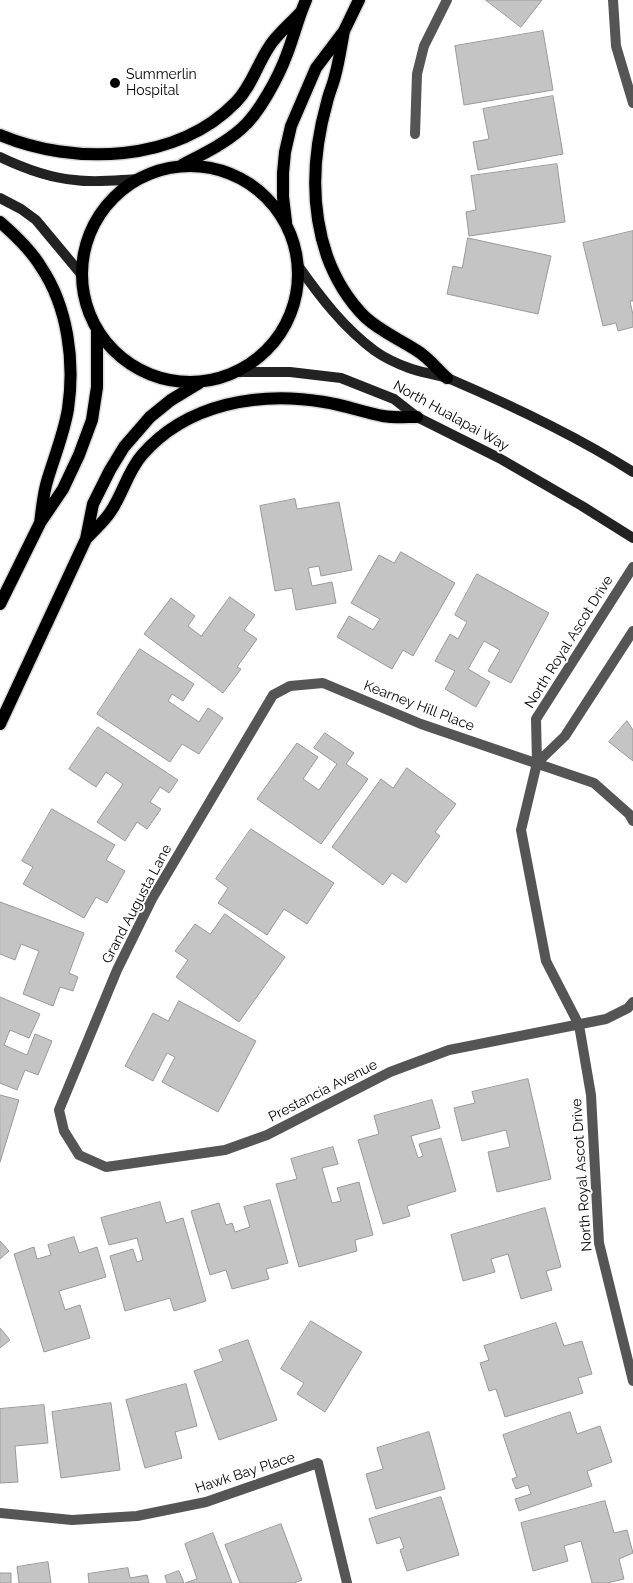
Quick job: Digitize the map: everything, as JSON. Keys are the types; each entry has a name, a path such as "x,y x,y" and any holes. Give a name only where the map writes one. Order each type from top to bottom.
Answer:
{"main road":[{"path":"180,166 243,128 258,110 274,84 287,55 306,0"},
{"path":"286,224 283,173 285,152 292,126 316,68 344,32 359,0"},
{"path":"0,135 20,144 78,155 134,152 181,139 218,118 236,102 254,76 269,46 300,13"},
{"path":"344,32 336,75 320,129 315,168 316,205 322,240 339,283 365,317 385,333 418,351 447,378"},
{"path":"0,157 33,170 73,180 93,182 138,179"},
{"path":"180,166 200,166 220,170 239,177 256,188 271,201 292,235 299,267 297,294 291,314 282,332 270,348 238,372 219,379 199,383 166,380 141,371 124,361 97,332 88,314 81,274 83,254 88,235 110,201 124,188 138,179 161,170 180,166"},
{"path":"0,198 21,209 36,220 81,274"},
{"path":"0,222 29,250 50,282 61,313 70,354 68,410 60,443 47,480 40,523"},
{"name":"North Hualapai Way","path":"299,267 329,309 377,352 409,368 447,378 557,429 633,472"},
{"path":"0,604 40,523 63,489 79,455 92,420 98,388 97,332"},
{"name":"North Hualapai Way","path":"238,372 290,372 341,378 394,399 417,417 499,458 633,538"},
{"path":"0,724 86,539 93,504 110,470 124,448 150,416 171,400 199,383"},
{"path":"86,539 111,512 131,472 142,456 167,432 182,421 208,410 223,405 259,399 302,399 325,402 385,416 417,417"}],"street":[{"path":"415,134 417,74 424,46 447,0"},
{"path":"612,0 616,46 633,103"},
{"name":"North Royal Ascot Drive","path":"633,567 536,719 537,763 521,830 546,961 579,1025 591,1095 599,1243 633,1381"},
{"path":"633,631 565,736 537,763 594,784 629,814 633,821"},
{"name":"Kearney Hill Place","path":"290,686 323,683 421,724 537,763"},
{"name":"Grand Augusta Lane","path":"79,1155 64,1131 59,1110 117,970 152,899 273,696 290,686"},
{"path":"579,1025 606,1019 628,1008 633,1002"},
{"name":"Prestancia Avenue","path":"79,1155 106,1167 224,1150 267,1135 390,1072 449,1050 579,1025"},
{"name":"Hawk Bay Place","path":"0,1513 72,1520 137,1516 206,1502 318,1463 347,1583"}],"building":[{"path":"486,0 542,0 521,27"},
{"path":"543,31 553,90 464,105 455,46"},
{"path":"553,96 563,154 478,170 473,142 489,139 483,109"},
{"path":"557,164 565,222 469,236 466,212 476,210 471,176"},
{"path":"633,231 633,301 630,301 633,327 618,331 616,323 603,326 583,243"},
{"path":"468,238 551,256 538,314 447,294 453,266 462,268"},
{"path":"295,499 297,509 339,502 352,570 321,576 319,566 308,568 312,586 332,582 336,603 296,610 292,588 275,591 260,506"},
{"path":"401,552 455,583 413,656 403,650 392,669 337,637 349,616 373,630 380,619 351,603 379,555 394,563"},
{"path":"477,574 549,613 511,683 488,671 500,650 484,641 468,669 490,682 476,707 445,689 455,671 435,661 450,634 458,639 467,622 455,615"},
{"path":"230,597 255,615 244,630 257,639 237,667 241,669 223,693 144,634 171,598 195,616 188,626 201,636"},
{"path":"140,649 194,684 183,701 172,694 168,701 199,722 208,708 223,718 199,754 182,744 170,762 97,714"},
{"path":"627,721 633,730 633,761 609,742"},
{"path":"98,727 178,780 169,793 160,787 150,802 161,809 147,829 137,822 125,841 97,822 123,784 106,772 96,787 69,769"},
{"path":"325,733 354,753 346,764 368,779 321,844 257,799 297,743 318,757 303,779 319,790 337,764 314,748"},
{"path":"407,768 456,804 435,832 440,836 406,883 392,873 383,885 332,847 381,779 393,788"},
{"path":"52,809 115,845 106,860 125,871 107,903 96,897 84,918 23,884 33,867 22,861"},
{"path":"251,829 334,883 307,924 284,909 267,935 218,903 228,888 216,879"},
{"path":"0,902 84,933 69,973 78,977 73,991 60,987 53,1006 23,994 39,951 21,944 15,960 0,954"},
{"path":"225,914 285,957 239,1022 176,977 188,960 175,951 195,924 210,934"},
{"path":"0,997 40,1014 29,1038 10,1030 4,1045 27,1055 35,1034 52,1041 38,1075 25,1070 17,1090 0,1083"},
{"path":"179,1001 256,1041 218,1112 162,1082 175,1057 167,1053 153,1081 125,1066 153,1013 168,1021"},
{"path":"528,1079 551,1179 497,1192 488,1152 510,1147 506,1130 462,1141 454,1108 475,1103 472,1092"},
{"path":"0,1095 19,1100 0,1162"},
{"path":"432,1100 440,1128 411,1136 418,1158 423,1156 419,1144 441,1138 456,1191 407,1206 410,1216 383,1224 358,1140 379,1134 374,1116"},
{"path":"333,1147 338,1164 322,1168 332,1203 341,1201 337,1188 359,1182 373,1235 355,1240 357,1251 299,1267 276,1184 297,1179 291,1159"},
{"path":"270,1200 288,1263 266,1269 269,1279 232,1289 226,1270 210,1275 191,1211 219,1203 226,1225 232,1223 235,1232 250,1227 244,1207"},
{"path":"160,1202 166,1223 183,1218 206,1301 174,1311 170,1298 125,1311 110,1256 133,1249 137,1262 143,1260 137,1238 109,1245 101,1218"},
{"path":"545,1208 561,1267 546,1271 552,1290 521,1299 508,1254 491,1259 495,1272 463,1281 451,1235"},
{"path":"74,1237 79,1253 97,1247 106,1277 59,1291 65,1310 80,1305 90,1338 44,1352 14,1254 34,1247 37,1259 51,1255 48,1245"},
{"path":"0,1241 9,1251 0,1259"},
{"path":"311,1321 362,1352 325,1412 297,1394 304,1383 281,1369"},
{"path":"556,1323 564,1346 582,1341 592,1374 578,1378 583,1393 505,1417 496,1389 489,1391 480,1363 489,1360 484,1346"},
{"path":"0,1328 10,1340 0,1348"},
{"path":"248,1340 277,1420 219,1440 194,1371 223,1361 219,1350"},
{"path":"186,1384 197,1426 175,1432 182,1458 145,1468 126,1400"},
{"path":"111,1403 120,1470 61,1478 52,1412"},
{"path":"44,1405 48,1443 15,1446 18,1482 0,1483 0,1409"},
{"path":"570,1412 577,1434 600,1426 612,1462 587,1471 592,1486 519,1511 515,1499 531,1494 528,1485 516,1489 512,1479 517,1477 503,1435"},
{"path":"429,1432 445,1489 376,1509 366,1474 383,1469 377,1448"},
{"path":"441,1497 459,1555 407,1571 400,1550 404,1548 400,1537 377,1544 369,1519"},
{"path":"605,1501 614,1533 627,1530 633,1553 619,1559 624,1579 607,1583 592,1583 581,1541 564,1546 568,1561 533,1571 521,1523"},
{"path":"281,1524 302,1580 294,1583 240,1583 225,1545"},
{"path":"213,1533 232,1583 185,1583 197,1579 185,1544"},
{"path":"48,1562 51,1583 19,1583 17,1567"},
{"path":"128,1568 130,1578 147,1575 149,1583 89,1583 88,1574"},
{"path":"179,1571 184,1583 167,1583 165,1576"},
{"path":"0,1573 11,1573 11,1583 0,1583"}],"place":[{"name":"Summerlin Hospital","path":"115,83"}]}
